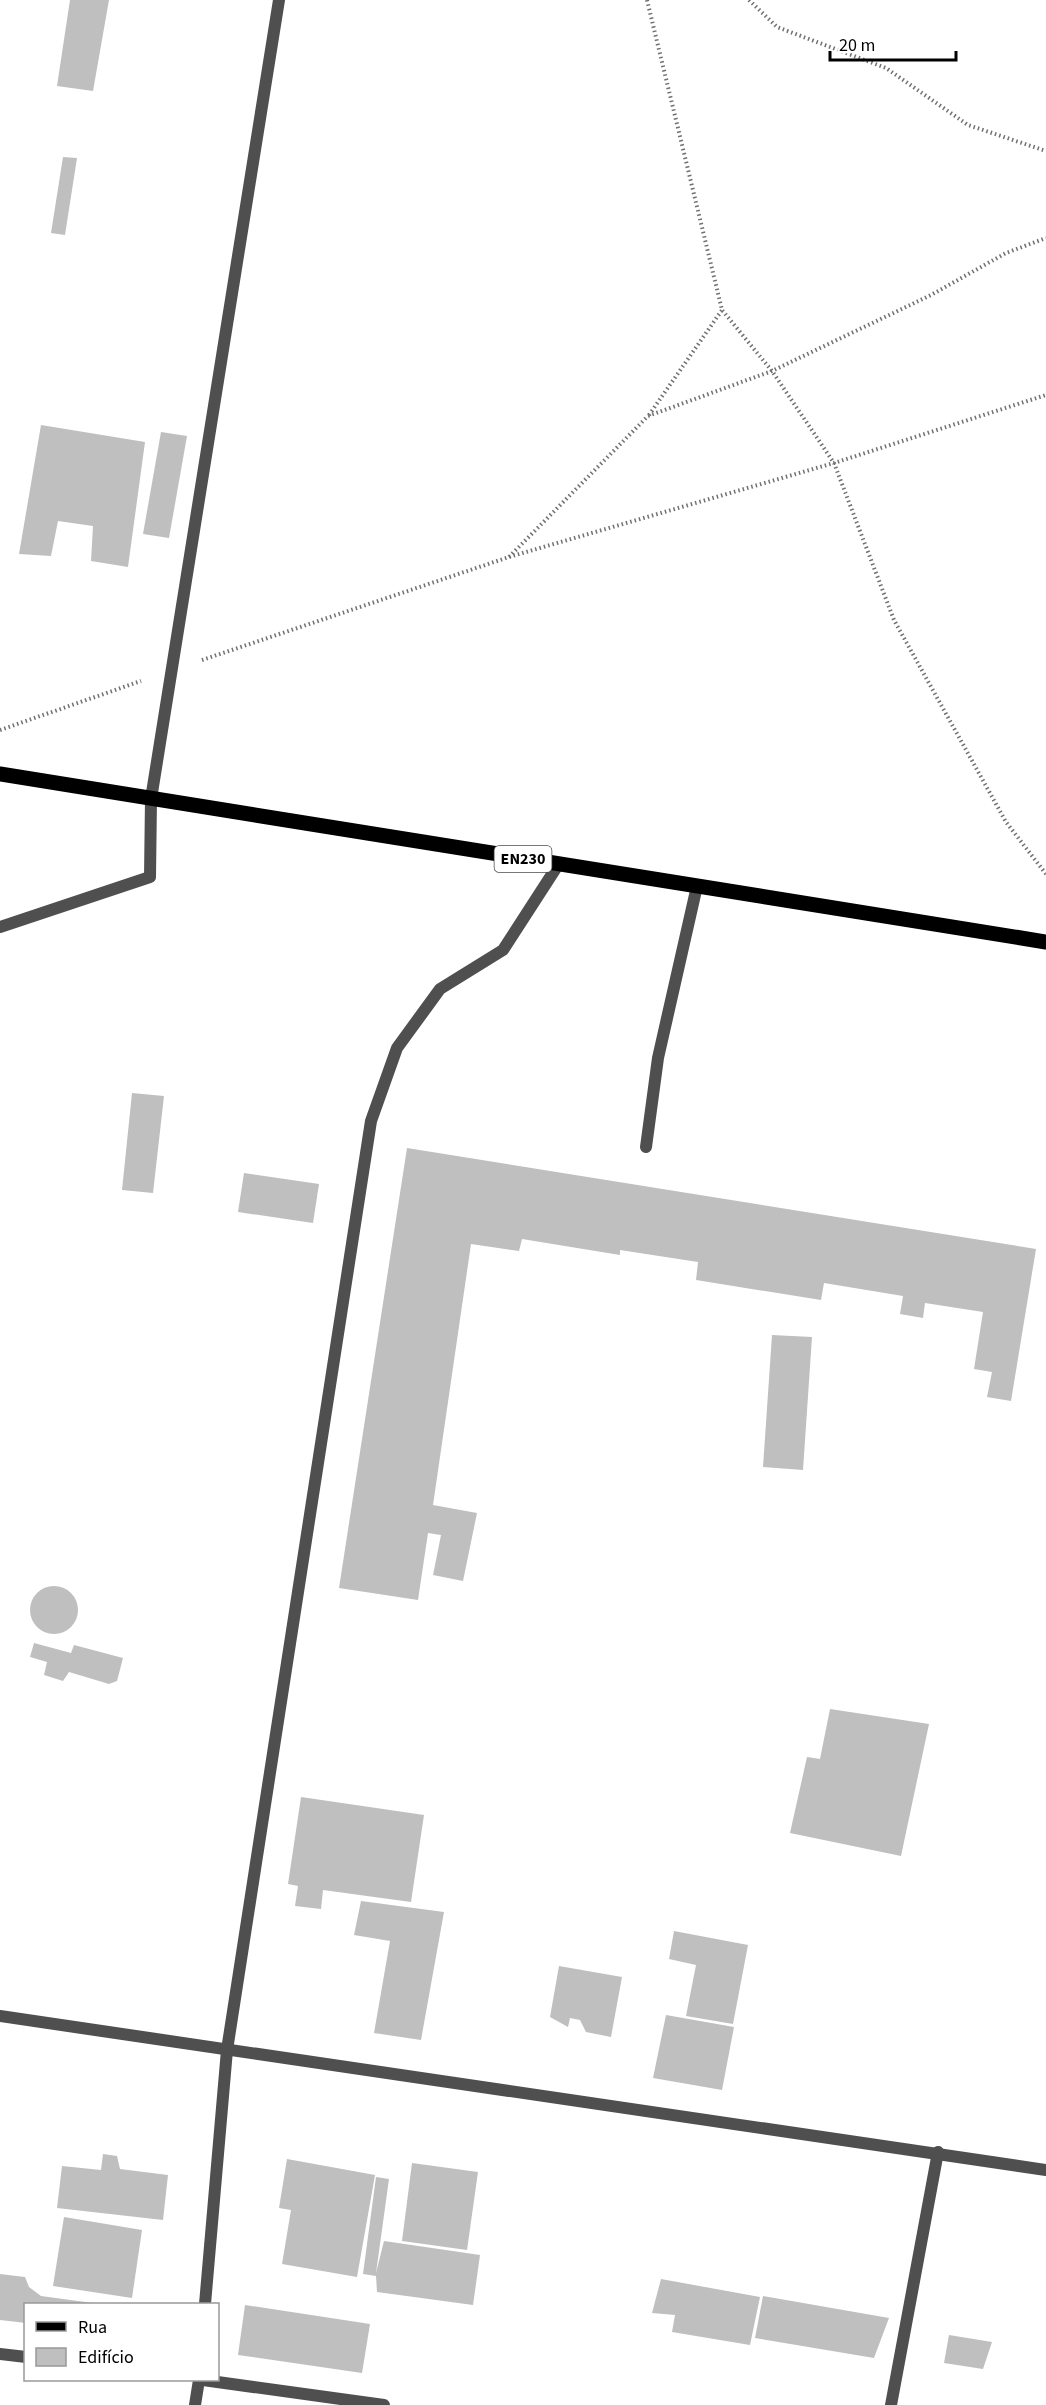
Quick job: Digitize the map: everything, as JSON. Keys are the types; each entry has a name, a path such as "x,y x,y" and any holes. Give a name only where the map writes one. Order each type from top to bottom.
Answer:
{"main road":[{"name":"EN230","path":"0,774 1046,942"}],"street":[{"path":"0,927 150,877 151,799 279,0"},
{"path":"205,2303 227,2050 371,1121 397,1048 440,989 503,950 558,865"},
{"path":"646,1147 658,1058 697,886"},
{"path":"0,2016 938,2152 1046,2170"},
{"path":"891,2405 938,2152"},
{"path":"0,2354 24,2357"},
{"path":"195,2405 198,2381"},
{"path":"217,2381 384,2405"}],"path":[{"path":"647,0 722,310 772,371 834,464 894,620 1006,822 1046,874"},
{"path":"749,0 777,27 886,68 968,125 1046,151"},
{"path":"648,416 772,371 931,296 1006,253 1046,238"},
{"path":"508,557 648,416 722,310"},
{"path":"0,730 170,670 508,557 834,464 1046,395"}],"building":[{"path":"70,0 109,0 93,91 57,86"},
{"path":"63,157 77,158 65,235 51,233"},
{"path":"41,425 145,442 128,567 91,561 93,526 58,521 51,556 19,554"},
{"path":"161,432 187,436 169,538 143,534"},
{"path":"132,1093 164,1096 153,1193 122,1190"},
{"path":"407,1148 1036,1249 1011,1401 987,1397 992,1372 974,1369 983,1312 925,1303 923,1318 900,1314 903,1296 824,1283 821,1300 696,1280 698,1262 620,1250 620,1255 522,1239 519,1251 471,1244 433,1505 477,1513 463,1581 433,1575 441,1535 428,1533 418,1600 339,1588"},
{"path":"244,1173 319,1184 313,1223 238,1212"},
{"path":"772,1335 812,1337 803,1470 763,1467"},
{"path":"54,1586 71,1593 78,1610 71,1627 54,1634 37,1627 30,1610 37,1593"},
{"path":"34,1643 71,1653 74,1645 123,1658 117,1681 109,1684 69,1672 63,1681 44,1675 47,1662 30,1657"},
{"path":"830,1709 929,1724 901,1856 790,1833 807,1757 820,1759"},
{"path":"301,1797 424,1815 411,1902 323,1890 321,1909 295,1906 298,1886 288,1884"},
{"path":"361,1901 444,1912 421,2040 374,2033 390,1941 354,1935"},
{"path":"674,1931 748,1945 733,2024 686,2016 696,1965 669,1959"},
{"path":"559,1966 622,1977 611,2037 586,2032 580,2020 570,2018 568,2027 550,2017"},
{"path":"666,2015 734,2027 722,2090 653,2078"},
{"path":"103,2154 117,2156 120,2169 168,2175 163,2220 57,2208 62,2166 101,2170"},
{"path":"287,2159 375,2175 357,2277 282,2264 291,2210 279,2208"},
{"path":"412,2163 478,2172 467,2250 402,2241"},
{"path":"376,2177 389,2179 376,2273 384,2241 480,2255 473,2305 377,2292 376,2276 363,2274"},
{"path":"64,2217 142,2230 132,2298 53,2286"},
{"path":"0,2274 25,2277 29,2287 41,2296 93,2303 24,2303 24,2323 0,2320"},
{"path":"661,2279 760,2297 750,2345 672,2332 675,2315 652,2313"},
{"path":"763,2296 889,2318 874,2358 755,2338"},
{"path":"245,2305 370,2324 362,2373 238,2355"},
{"path":"949,2335 992,2342 983,2369 944,2363"}]}
